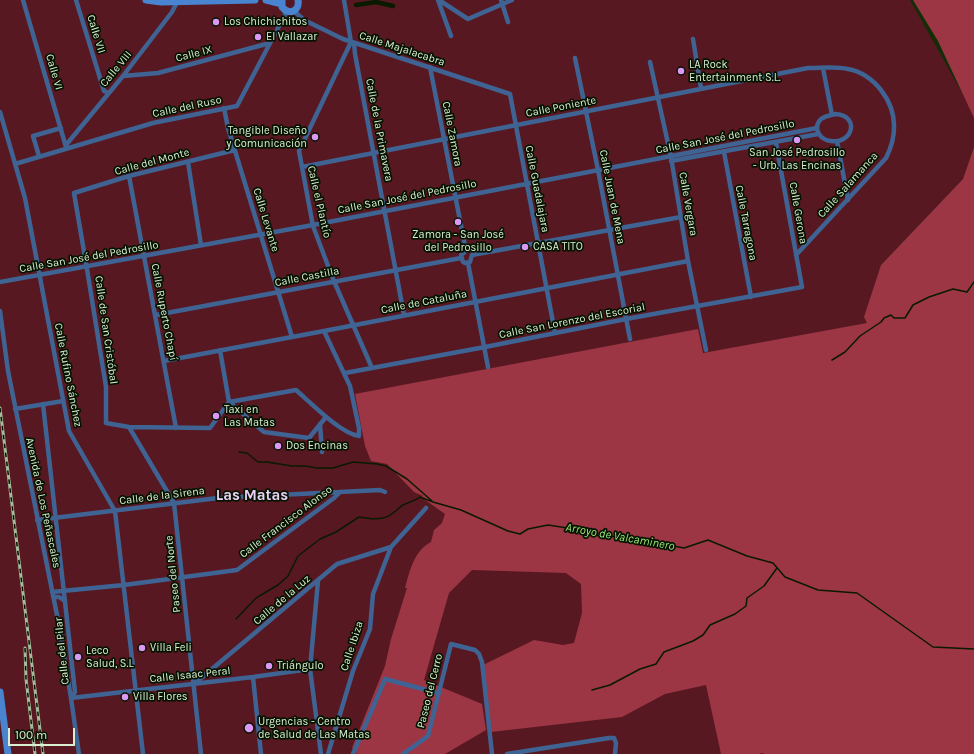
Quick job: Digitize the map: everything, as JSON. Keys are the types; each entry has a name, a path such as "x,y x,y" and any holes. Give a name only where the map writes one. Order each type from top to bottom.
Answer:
{"street":[{"name":"Calle VI","path":"23,0 66,147"},
{"name":"Calle VII","path":"76,0 104,91 109,93"},
{"path":"146,0 161,2 255,0"},
{"path":"266,0 282,2 282,7 290,11 298,6 298,0"},
{"name":"Calle de la Primavera","path":"344,0 404,315"},
{"path":"438,0 468,19 502,2 512,0"},
{"path":"438,0 451,36"},
{"name":"Calle VIII","path":"66,147 172,12 177,2"},
{"path":"502,2 508,22"},
{"name":"Calle Majalacabra","path":"290,11 304,20 353,42 510,94"},
{"name":"Calle del Ruso","path":"15,164 66,147 153,123 237,106 270,42 290,11"},
{"path":"693,39 701,88"},
{"name":"Calle IX","path":"123,76 158,73 270,42"},
{"name":"Calle el Plantío","path":"353,42 299,151 313,225 333,281 372,368"},
{"name":"Calle Juan de Mena","path":"575,58 630,339"},
{"name":"Calle Vergara","path":"650,62 671,159 688,262 706,350"},
{"name":"Calle Zamora","path":"430,67 466,252"},
{"name":"Calle Salamanca","path":"796,256 886,158 893,143 893,114 889,102 882,90 873,81 862,74 849,69 836,67 823,68"},
{"name":"Calle Poniente","path":"302,167 444,138 657,98 701,88 808,68 823,68"},
{"path":"823,68 832,115"},
{"name":"Calle Guadalajara","path":"510,94 555,333"},
{"name":"Calle Levante","path":"224,108 228,128 292,337"},
{"name":"Calle Rufino Sánchez","path":"0,112 25,198 68,431 116,511 143,754"},
{"path":"832,115 840,115 845,117 851,125 851,131 848,136 837,141 823,139 818,134 817,128 822,119 832,115"},
{"path":"39,156 34,136 61,128"},
{"name":"Calle San José del Pedrosillo","path":"671,159 817,128"},
{"name":"Calle San José del Pedrosillo","path":"0,282 313,225 598,170 724,152 818,134"},
{"path":"837,141 848,200"},
{"name":"Calle Gerona","path":"776,142 802,287"},
{"name":"Calle del Monte","path":"74,193 129,176 235,150"},
{"name":"Calle Tarragona","path":"724,152 751,297"},
{"path":"188,162 201,245"},
{"name":"Calle Ruperto Chapí","path":"129,176 176,428"},
{"name":"Calle de San Cristóbal","path":"74,193 106,387 106,423 129,427"},
{"path":"472,256 680,218"},
{"path":"468,263 463,262 461,258 462,253 470,252 472,256"},
{"path":"468,263 472,260 472,256"},
{"name":"Calle Castilla","path":"156,315 461,258"},
{"name":"Calle de Cataluña","path":"164,361 618,274 688,262"},
{"path":"468,263 488,367"},
{"name":"Calle San Lorenzo del Escorial","path":"345,373 802,287"},
{"name":"Avenida de Los Peñascales","path":"0,311 8,371 71,698"},
{"path":"129,427 210,428 229,402 296,390 326,417 354,435 359,436 359,428 350,386 324,331"},
{"path":"220,350 229,402 264,432 309,438 326,417"},
{"path":"15,409 63,400"},
{"name":"Calle del Pilar","path":"43,404 57,518 75,692 71,698"},
{"path":"320,424 322,452"},
{"name":"Paseo del Norte","path":"129,427 174,503 201,754"},
{"name":"Calle de la Sirena","path":"37,520 218,498 380,490 385,492"},
{"name":"Calle Francisco Alonso","path":"52,594 65,590 124,585 238,570 329,503 340,492"},
{"name":"Calle Ibiza","path":"328,754 353,671 370,629 373,594 391,547 426,508"},
{"name":"Calle de la Luz","path":"194,684 337,564 391,547"},
{"path":"318,581 310,669 321,754"},
{"name":"Calle del Pilar","path":"52,594 60,597 65,602"},
{"name":"Paseo del Cerro","path":"403,754 428,736 451,644 474,650 479,654 482,662 492,754"},
{"name":"Calle Isaac Peral","path":"71,698 310,669"},
{"path":"253,677 261,754"},
{"path":"353,754 385,679 438,693"},
{"path":"0,692 8,754"},
{"path":"71,698 79,754"},
{"path":"507,754 609,738 614,738 616,743 616,754"}],"shaded area":[{"path":"0,0 910,0 974,117 974,147 963,179 881,265 871,332 974,754 0,754"},
{"path":"913,0 974,0 974,118 938,41"},
{"path":"974,147 974,754 721,754 706,685 665,694 622,717 491,732 483,665 534,640 563,645 574,643 582,613 581,584 566,573 472,570 449,593 424,680 482,704 486,730 445,754 357,754 352,748 385,666 391,639 407,588 405,588 411,568 420,550 431,542 434,530 442,523 445,514 421,497 423,496 414,492 387,464 371,461 365,446 355,394 698,329 703,353 867,323 864,317 881,265 963,179"}],"waterway":[{"path":"356,5 376,2 393,6"},
{"path":"832,360 845,352 860,336 881,322 884,318 891,315 894,318 905,318 913,305 929,297 953,289 967,292 974,282"},
{"path":"239,452 247,453 258,462 292,466 333,468 353,462 386,466 407,479 432,501"},
{"name":"Arroyo de Valcaminero","path":"236,619 256,598 278,585 288,576 298,556 320,539 336,532 359,517 372,519 389,516 403,505 420,497 461,510 508,531 520,534 528,529 548,525 574,529 599,536 628,537 684,548 708,540 747,556 773,563 785,577 818,590 857,593 933,647 974,649"},
{"path":"592,690 610,685 640,669 656,664 664,652 693,641 703,635 710,625 735,614 746,606 747,598 764,586 777,568"}],"railway":[{"path":"0,408 43,754"},
{"path":"25,648 26,679 35,754"}],"place":[{"name":"Los Chichichitos","path":"216,22"},
{"name":"El Vallazar","path":"258,37"},
{"name":"LA Rock Entertainment S.L.","path":"681,71"},
{"name":"Tangible Diseño y Comunicación","path":"315,137"},
{"name":"San José Pedrosillo - Urb. Las Encinas","path":"797,140"},
{"name":"Zamora - San José del Pedrosillo","path":"458,222"},
{"name":"CASA TITO","path":"525,247"},
{"name":"Taxi en Las Matas","path":"216,416"},
{"name":"Dos Encinas","path":"278,446"},
{"name":"Villa Feli","path":"142,648"},
{"name":"Leco Salud, S.L","path":"78,657"},
{"name":"Triángulo","path":"269,666"},
{"name":"Villa Flores","path":"125,697"},
{"name":"Urgencias - Centro de Salud de Las Matas","path":"249,728"}],"district":[{"name":"Las Matas","path":"252,496"}]}
